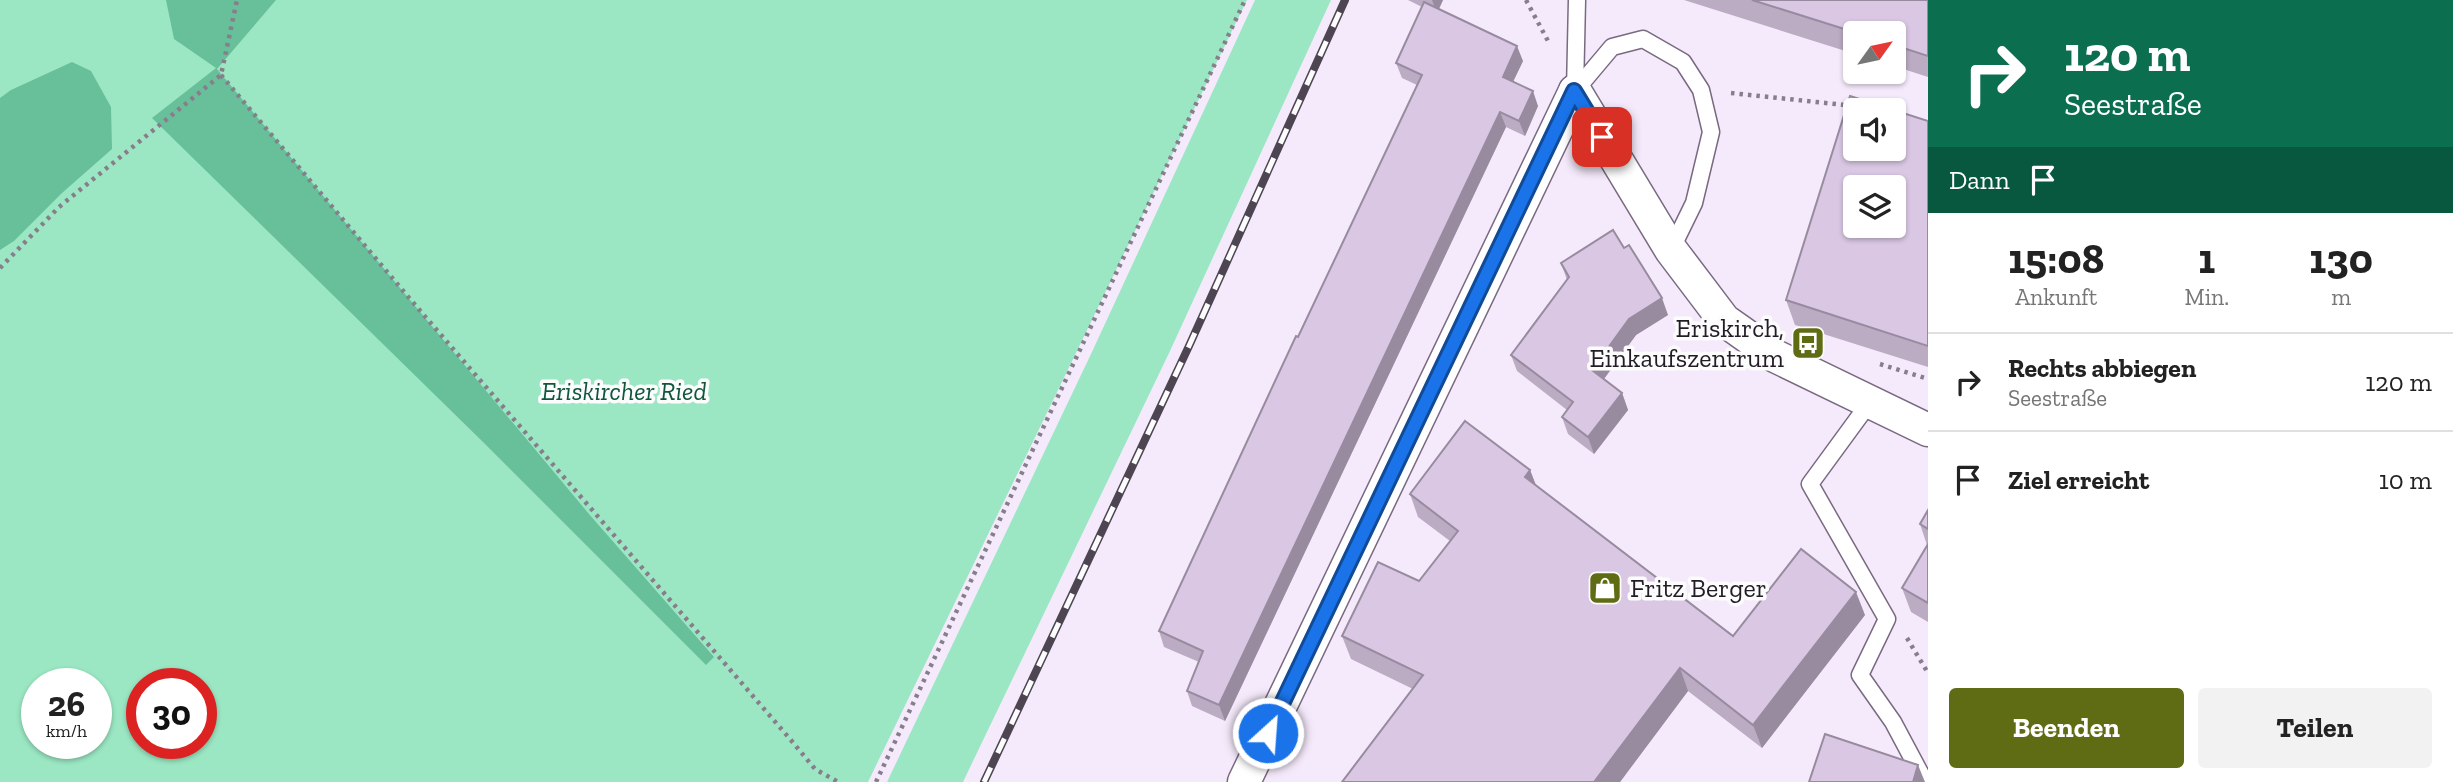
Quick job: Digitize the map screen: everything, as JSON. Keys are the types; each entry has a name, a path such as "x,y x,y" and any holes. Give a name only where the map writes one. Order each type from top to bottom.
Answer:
{"street":[{"path":"1574,91 1671,250 1724,320 1775,356 1928,430"},
{"path":"1244,782 1574,91"}],"lane":[{"path":"1574,91 1577,0"},
{"path":"1574,91 1612,47 1643,39 1683,62 1701,90 1711,132 1694,203 1671,250"},
{"path":"1870,402 1810,484 1887,619 1860,675 1893,722 1925,782"}],"path":[{"path":"0,268 59,207 221,75 237,0"},
{"path":"876,782 1245,0"},
{"path":"221,75 419,310 790,740 816,769 838,782"},
{"path":"1701,90 1843,105"},
{"path":"1887,619 1906,635 1928,673"}],"green space":[{"name":"Eriskircher Ried","path":"0,0 1247,0 868,782 0,782"},
{"path":"166,0 276,0 217,69 589,514 714,657 706,665 152,118 216,68 174,39"},
{"path":"1255,0 1331,0 1170,351 963,782 887,782 1091,354"},
{"path":"72,62 91,71 111,107 112,149 62,193 14,241 0,250 0,98 11,90"}],"building":[{"path":"1752,0 1928,0 1928,56 1906,49 1906,21 1843,21 1843,29"},
{"path":"1424,2 1517,46 1503,77 1533,91 1519,121 1500,112 1219,705 1187,691 1203,651 1159,631 1296,336 1298,337 1422,75 1396,63"},
{"path":"1906,114 1928,121 1928,346 1786,300 1843,118 1843,161 1906,161"},
{"path":"1613,230 1624,248 1629,245 1662,298 1629,319 1592,370 1622,393 1588,437 1562,417 1573,402 1511,355 1569,277 1561,263"},
{"path":"1465,421 1530,470 1525,477 1733,636 1801,549 1856,592 1753,725 1680,668 1594,782 1342,782 1423,675 1342,636 1378,562 1419,581 1458,531 1410,494"},
{"path":"1928,510 1928,529 1920,524"},
{"path":"1928,544 1928,603 1902,588"},
{"path":"1825,734 1918,765 1913,782 1809,782"}],"railway":[{"path":"984,782 1189,346 1345,0"}],"place":[{"name":"Eriskirch, Einkaufszentrum","path":"1808,343"},
{"name":"Fritz Berger","path":"1605,588"}],"route":[{"path":"1268,733 1574,91 1602,137"}]}
